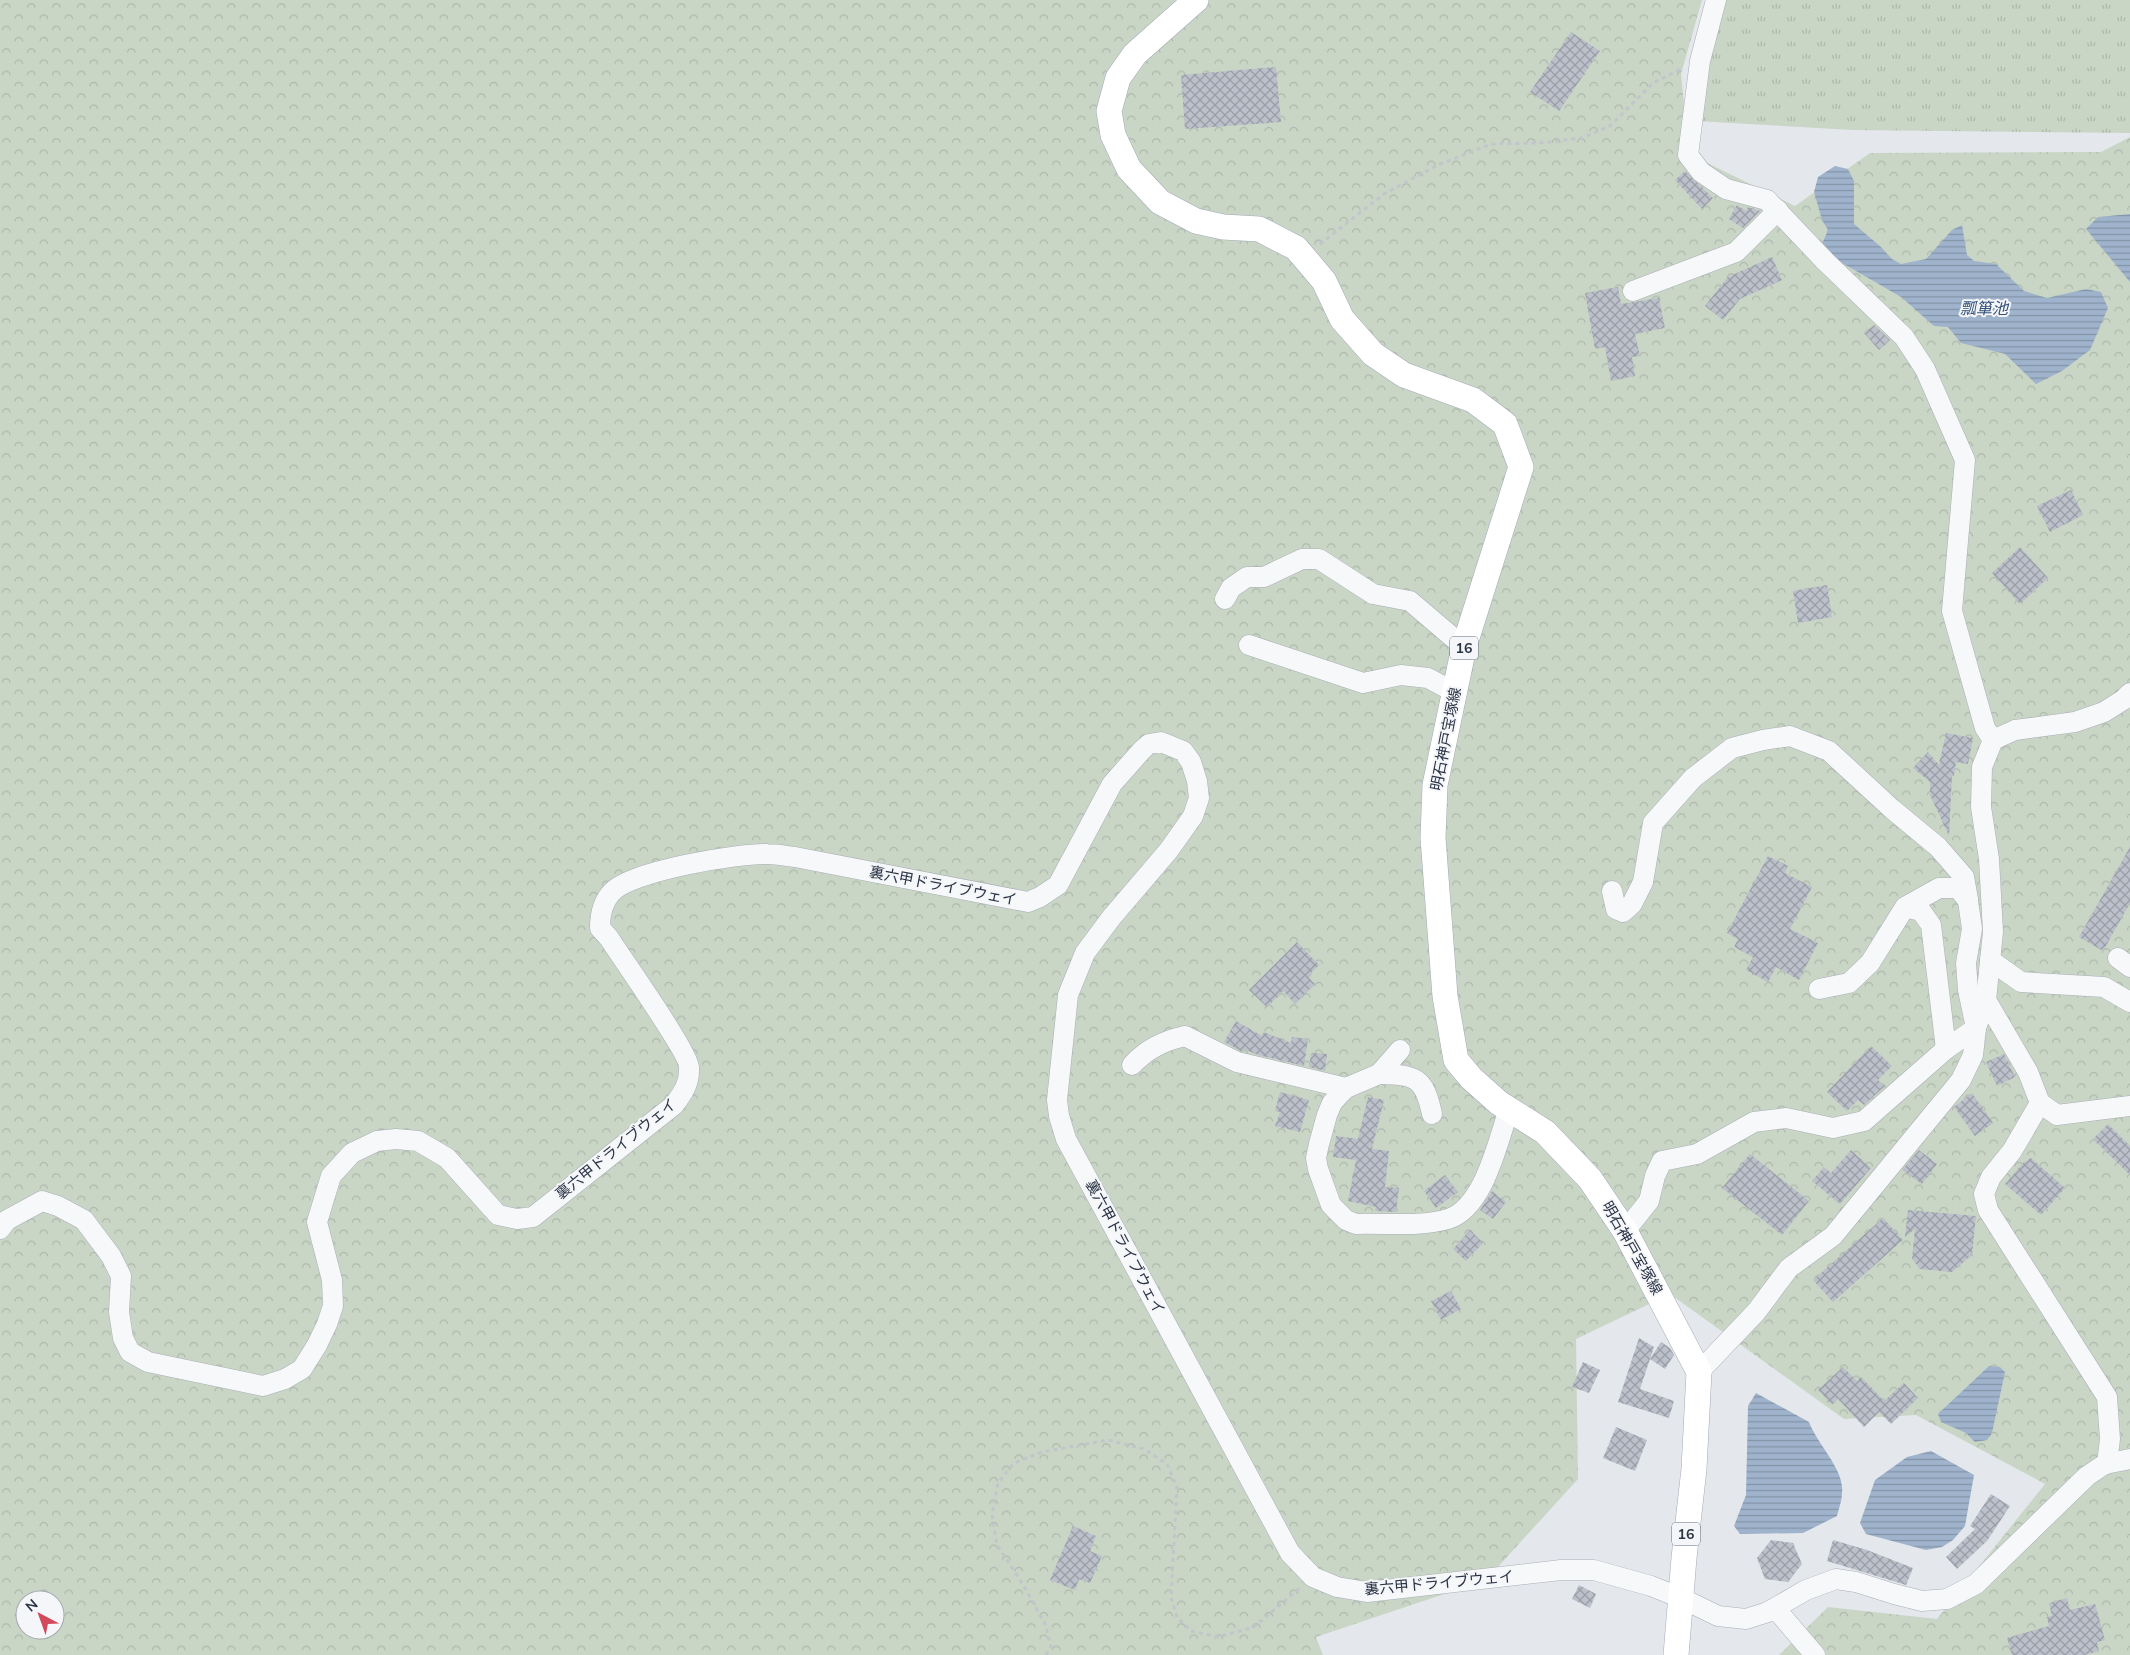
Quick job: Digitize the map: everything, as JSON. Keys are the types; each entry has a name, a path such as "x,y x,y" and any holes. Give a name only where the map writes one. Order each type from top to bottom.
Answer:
{"main road":[{"name":"明石神戸宝塚線","path":"1196,0 1135,54 1118,78 1109,111 1113,135 1129,168 1160,202 1196,221 1223,227 1259,229 1296,248 1324,281 1342,319 1373,354 1404,375 1473,400 1505,424 1521,467 1464,647 1435,784 1433,838 1445,996 1456,1060 1471,1078 1508,1109 1545,1132 1590,1179 1625,1231 1699,1372"},
{"name":"16","path":"1676,1655 1694,1470 1699,1372"}],"street":[{"path":"1716,0 1700,61 1688,155 1700,172 1726,189 1767,200 1824,262 1904,337 1925,369 1965,460 1952,611 1985,728 1993,740"},
{"path":"1633,291 1736,252 1778,210"},
{"path":"1225,599 1231,588 1247,578 1264,577 1302,559 1319,559 1373,594 1410,601 1464,647"},
{"path":"1249,645 1363,683 1401,675 1428,678 1454,692"},
{"path":"1699,1372 1756,1312 1789,1268 1833,1236 1961,1080 1973,1055 1976,1028 1986,1000 1993,932 1989,859 1981,807 1982,767 1993,740 2015,730 2075,722 2104,712 2130,693"},
{"path":"1612,891 1616,909 1623,912 1632,904 1643,882 1653,823 1693,778 1732,748 1763,740 1790,736 1829,751 1892,809 1938,847 1964,877 1972,929 1966,963 1968,990 1976,1028"},
{"name":"裏六甲ドライブウェイ","path":"0,1229 6,1220 42,1201 58,1206 84,1220 110,1256 121,1276 119,1312 123,1338 130,1352 148,1362 263,1386 285,1379 302,1369 328,1324 333,1306 332,1280 316,1222 331,1176 352,1153 377,1141 396,1139 418,1141 447,1158 498,1216 517,1219 533,1217 674,1105 685,1091 690,1065 609,938 600,928 601,912 612,892 631,880 680,866 767,854 795,857 1028,902 1040,897 1058,885 1112,784 1128,764 1149,744 1161,742 1183,751 1192,762 1199,798 1193,816 1169,850 1111,918 1085,953 1068,995 1059,1071 1057,1100 1059,1116 1066,1139 1290,1553 1313,1576 1337,1587 1367,1592 1561,1570 1594,1570 1651,1586 1718,1616 1735,1619 1755,1617 1806,1590 1836,1580 1856,1582 1922,1601 1934,1601 1956,1595 1976,1584 2087,1476 2107,1464 2130,1459"},
{"path":"1820,989 1849,983 1870,963 1905,907 1939,888 1958,888 1968,901"},
{"path":"1905,907 1921,910 1931,926 1946,1049"},
{"path":"1990,960 2022,982 2104,987 2130,1002"},
{"path":"1986,1000 2028,1072 2040,1103 2057,1115 2130,1106"},
{"path":"1625,1231 1648,1201 1655,1176 1662,1161 1698,1154 1754,1122 1786,1118 1832,1128 1864,1121 1946,1049 1976,1028"},
{"path":"1132,1065 1155,1046 1185,1036 1237,1062 1346,1088"},
{"path":"1400,1050 1379,1074 1346,1088 1332,1103 1327,1115 1316,1158 1321,1181 1331,1205 1346,1220 1356,1224 1430,1222 1449,1219 1464,1210 1472,1200 1487,1172 1508,1109"},
{"path":"1379,1074 1409,1076 1421,1084 1428,1093 1432,1114"},
{"path":"2040,1103 2012,1151 1991,1177 1984,1194 1988,1210 2106,1397 2110,1439 2107,1464"},
{"path":"1775,1608 1815,1655"}],"path":[{"path":"1296,248 1314,248 1384,194 1438,165 1491,144 1540,143 1582,138 1610,126 1653,84 1670,74 1700,61"},
{"path":"1046,1655 1051,1646 1045,1624 1024,1586 997,1545 992,1516 998,1483 1014,1463 1042,1452 1108,1440 1144,1449 1166,1464 1177,1487 1171,1597 1177,1617 1191,1631 1218,1637 1254,1627 1313,1576"}],"green space":[{"path":"0,0 1702,0 1681,74 1689,154 1795,206 1870,153 2101,152 2130,137 2130,1655 1779,1655 1828,1607 1937,1619 2045,1484 1916,1415 1844,1419 1670,1294 1576,1339 1578,1479 1486,1580 1316,1637 1323,1655 0,1655"},
{"path":"1725,0 2130,0 2130,133 1853,130 1696,121 1708,61"}],"water":[{"name":"瓢箪池","path":"1835,166 1848,169 1854,181 1854,224 1892,259 1901,264 1926,259 1952,230 1962,225 1967,255 1974,261 1996,264 2024,291 2047,298 2086,289 2101,292 2108,308 2090,350 2062,371 2036,384 2005,354 1961,343 1948,327 1934,326 1901,297 1837,260 1822,244 1828,230 1822,220 1814,192 1818,177"},
{"path":"2130,214 2130,282 2086,229 2098,217"},
{"path":"1989,1366 2000,1367 2005,1372 1992,1433 1987,1440 1975,1442 1966,1433 1941,1422 1938,1414"},
{"path":"1756,1393 1809,1422 1839,1475 1842,1484 1842,1496 1837,1516 1803,1533 1740,1534 1734,1526 1746,1495 1748,1406"},
{"path":"1931,1451 1974,1475 1965,1526 1953,1540 1942,1547 1926,1550 1866,1534 1860,1523 1875,1480 1907,1457"}],"building":[{"path":"1571,32 1600,51 1559,111 1530,92"},
{"path":"1276,67 1281,122 1185,129 1181,75"},
{"path":"1685,171 1713,198 1702,209 1675,180"},
{"path":"1737,205 1746,211 1748,207 1760,211 1743,228 1729,219"},
{"path":"1772,257 1782,280 1740,299 1723,320 1705,306 1728,277"},
{"path":"1618,287 1621,304 1659,298 1665,328 1635,334 1640,356 1632,357 1635,376 1611,381 1605,347 1595,349 1585,293"},
{"path":"1874,325 1890,340 1879,350 1864,333"},
{"path":"2071,490 2083,515 2050,532 2037,506"},
{"path":"2020,547 2048,578 2020,604 1992,573"},
{"path":"1827,585 1832,617 1798,623 1793,591"},
{"path":"1946,733 1973,738 1968,764 1956,762 1954,776 1952,776 1949,836 1930,795 1930,782 1913,768 1928,752 1939,765"},
{"path":"2130,847 2130,903 2103,951 2079,937"},
{"path":"1768,856 1788,866 1785,873 1812,887 1790,929 1818,943 1799,980 1776,967 1768,982 1746,970 1753,957 1734,947 1738,939 1727,933"},
{"path":"1297,942 1319,965 1309,978 1315,984 1295,1004 1283,991 1267,1007 1249,990"},
{"path":"1236,1021 1262,1036 1264,1032 1291,1043 1292,1037 1308,1039 1304,1066 1258,1055 1244,1049 1241,1051 1224,1042"},
{"path":"1871,1046 1892,1066 1878,1080 1885,1086 1864,1105 1858,1100 1847,1111 1827,1092"},
{"path":"1311,1053 1327,1054 1325,1071 1309,1067"},
{"path":"2004,1054 2015,1077 1997,1086 1986,1062"},
{"path":"1280,1092 1309,1100 1300,1132 1275,1126 1280,1112 1275,1111"},
{"path":"1972,1093 1993,1123 1975,1136 1954,1107"},
{"path":"1368,1097 1384,1100 1372,1149 1389,1151 1385,1187 1399,1188 1396,1212 1375,1211 1376,1207 1348,1201 1356,1160 1333,1157 1336,1136 1358,1139"},
{"path":"2108,1124 2130,1146 2130,1175 2093,1139"},
{"path":"1851,1150 1871,1168 1840,1204 1812,1181 1824,1167 1831,1173"},
{"path":"1919,1150 1937,1164 1922,1184 1902,1170"},
{"path":"1750,1154 1809,1201 1782,1235 1722,1188"},
{"path":"2031,1158 2065,1188 2041,1215 2005,1184 2023,1163"},
{"path":"1445,1175 1458,1192 1436,1208 1424,1191"},
{"path":"1492,1191 1506,1202 1493,1219 1480,1210"},
{"path":"1908,1210 1976,1216 1972,1255 1952,1272 1920,1269 1912,1259 1915,1229 1905,1237"},
{"path":"1883,1218 1903,1240 1833,1302 1813,1280"},
{"path":"1470,1230 1483,1243 1466,1261 1453,1249"},
{"path":"1451,1291 1461,1309 1441,1320 1431,1301"},
{"path":"1639,1338 1654,1347 1640,1389 1674,1401 1669,1418 1618,1402"},
{"path":"1661,1342 1670,1348 1674,1355 1665,1369 1650,1359"},
{"path":"1583,1362 1600,1370 1589,1393 1572,1387"},
{"path":"1843,1367 1857,1381 1861,1377 1884,1401 1904,1383 1918,1398 1891,1424 1879,1412 1864,1427 1838,1399 1832,1405 1818,1390"},
{"path":"1616,1427 1647,1440 1635,1471 1603,1458"},
{"path":"1991,1494 2010,1506 1987,1541 1957,1569 1946,1557 1975,1529 1970,1526"},
{"path":"1073,1526 1096,1536 1090,1551 1102,1556 1090,1583 1079,1579 1075,1590 1050,1580"},
{"path":"1771,1540 1793,1543 1802,1564 1788,1582 1765,1579 1757,1558"},
{"path":"1833,1540 1867,1550 1913,1568 1906,1585 1827,1561"},
{"path":"1579,1585 1596,1594 1590,1608 1572,1599"},
{"path":"2067,1598 2070,1610 2095,1604 2105,1640 2097,1642 2099,1651 2085,1655 2012,1655 2007,1638 2049,1626 2047,1617 2052,1616 2049,1603"}]}
